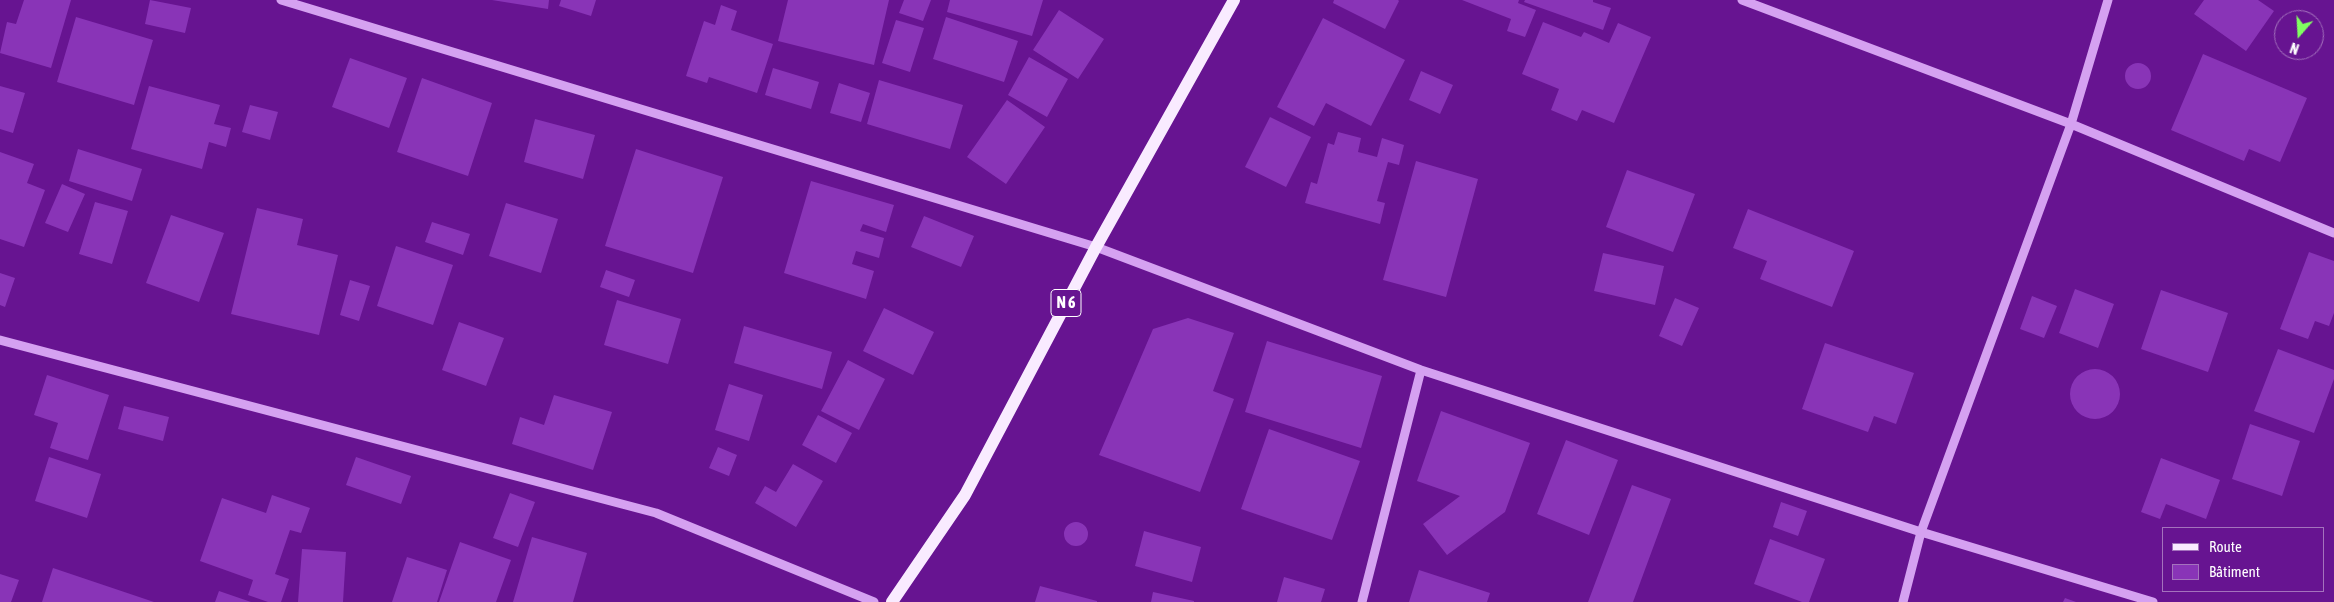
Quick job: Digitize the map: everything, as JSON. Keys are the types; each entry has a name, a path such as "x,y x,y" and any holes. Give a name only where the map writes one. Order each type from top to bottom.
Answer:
{"main road":[{"name":"N 6","path":"892,602 965,495 1096,246 1234,0"}],"street":[{"path":"281,0 1096,246 1421,370 1921,532 2153,602"},
{"path":"1742,0 2071,124 2334,233"},
{"path":"1903,602 1921,532 2071,124 2108,0"},
{"path":"0,340 656,513 874,602"},
{"path":"1362,602 1421,370"}],"building":[{"path":"24,0 71,0 51,68 0,53 7,22 16,24"},
{"path":"150,0 191,8 185,33 145,24"},
{"path":"492,0 549,0 548,9"},
{"path":"561,0 596,0 591,16 559,6"},
{"path":"788,0 889,0 874,65 778,41"},
{"path":"904,0 931,0 923,21 899,13"},
{"path":"950,0 1043,0 1032,36 947,12"},
{"path":"1334,0 1399,1 1385,29 1333,3"},
{"path":"1462,0 1519,0 1518,3 1536,10 1525,37 1507,31 1511,19"},
{"path":"1525,0 1593,0 1593,2 1611,8 1603,30 1524,2"},
{"path":"2204,0 2258,0 2274,11 2246,51 2194,14"},
{"path":"721,5 737,11 731,30 773,44 757,93 709,77 707,83 686,76 704,21 715,25"},
{"path":"1059,10 1104,39 1078,79 1033,50"},
{"path":"76,17 153,40 134,105 57,82"},
{"path":"946,17 1018,41 1004,82 933,59"},
{"path":"1323,18 1405,60 1371,126 1326,103 1314,126 1277,107"},
{"path":"896,20 924,28 910,72 882,63"},
{"path":"1543,22 1581,37 1584,32 1609,43 1618,23 1651,37 1614,123 1582,110 1577,121 1551,110 1559,89 1522,74"},
{"path":"2203,54 2307,98 2280,162 2249,149 2244,161 2171,130"},
{"path":"1029,57 1068,79 1047,117 1008,95"},
{"path":"350,58 407,78 389,128 332,107"},
{"path":"2138,63 2147,67 2151,76 2147,85 2138,89 2129,85 2125,76 2129,67"},
{"path":"773,68 819,82 811,109 765,95"},
{"path":"1421,71 1453,85 1440,114 1409,100"},
{"path":"422,78 492,103 468,176 397,152"},
{"path":"879,80 963,105 950,149 867,124"},
{"path":"839,83 870,93 861,122 830,113"},
{"path":"0,86 25,93 13,133 0,129"},
{"path":"149,86 220,105 214,124 231,128 226,147 209,142 202,169 131,149"},
{"path":"1007,100 1045,127 1006,184 967,157"},
{"path":"250,105 278,112 270,140 242,132"},
{"path":"1270,117 1311,137 1286,187 1245,167"},
{"path":"535,119 595,135 583,179 524,162"},
{"path":"1338,132 1361,138 1358,152 1377,157 1382,138 1404,145 1399,165 1388,162 1377,201 1385,203 1380,224 1305,203 1311,182 1317,184 1328,143 1334,145"},
{"path":"78,149 142,169 132,201 69,181"},
{"path":"636,149 723,177 693,273 605,246"},
{"path":"0,152 34,164 27,183 45,190 24,247 0,239"},
{"path":"1416,161 1478,179 1446,297 1383,280"},
{"path":"1627,170 1695,194 1673,252 1606,227"},
{"path":"811,181 894,205 886,232 863,224 860,231 884,238 879,258 856,251 852,264 874,271 866,299 784,273"},
{"path":"62,184 85,194 68,232 45,223"},
{"path":"95,202 128,211 112,264 79,254"},
{"path":"506,203 558,219 541,273 489,256"},
{"path":"257,208 303,219 297,245 338,255 319,335 231,314"},
{"path":"1748,209 1854,251 1832,307 1760,279 1767,261 1733,248"},
{"path":"171,215 224,233 199,302 146,283"},
{"path":"924,216 974,236 961,267 911,247"},
{"path":"432,222 470,234 463,255 425,242"},
{"path":"396,246 453,265 433,325 377,306"},
{"path":"2309,252 2334,261 2334,313 2329,326 2315,321 2308,339 2280,329"},
{"path":"1603,253 1664,266 1655,305 1594,291"},
{"path":"606,270 635,280 629,297 600,287"},
{"path":"0,273 15,278 5,307 0,305"},
{"path":"350,280 370,286 359,321 340,315"},
{"path":"2075,289 2114,304 2098,348 2059,333"},
{"path":"2161,290 2228,313 2208,372 2141,349"},
{"path":"2032,296 2057,306 2044,338 2020,329"},
{"path":"1675,298 1699,308 1682,346 1659,336"},
{"path":"617,300 681,319 668,364 604,345"},
{"path":"884,308 934,332 913,375 863,351"},
{"path":"1188,318 1234,333 1213,391 1234,399 1200,492 1099,455 1153,329"},
{"path":"459,322 504,338 486,386 442,370"},
{"path":"744,326 832,352 822,389 734,363"},
{"path":"1267,341 1382,376 1361,448 1245,412"},
{"path":"1825,343 1914,373 1896,424 1874,416 1868,432 1802,409"},
{"path":"2278,349 2334,370 2334,379 2314,433 2254,411"},
{"path":"848,360 885,379 859,430 821,411"},
{"path":"2100,369 2113,376 2119,384 2119,404 2113,412 2105,418 2090,419 2077,412 2071,404 2070,389 2077,376 2085,370"},
{"path":"47,375 109,395 88,460 50,448 58,423 34,415"},
{"path":"729,384 763,395 749,441 715,430"},
{"path":"554,395 612,412 593,470 512,444 520,417 544,425"},
{"path":"124,406 169,417 163,441 118,429"},
{"path":"1441,411 1530,443 1505,512 1447,555 1423,524 1460,496 1417,481"},
{"path":"818,415 852,433 836,463 802,445"},
{"path":"2250,424 2300,441 2282,496 2232,479"},
{"path":"1269,429 1360,461 1332,540 1241,509"},
{"path":"1566,440 1618,460 1589,535 1537,514"},
{"path":"718,447 737,455 729,476 709,468"},
{"path":"49,457 101,474 87,518 35,501"},
{"path":"356,457 411,476 401,504 346,485"},
{"path":"2161,458 2220,480 2206,519 2166,504 2160,519 2141,512"},
{"path":"793,464 823,481 796,527 755,503 765,486 776,492"},
{"path":"1632,485 1671,499 1633,602 1588,602"},
{"path":"510,493 535,502 518,547 493,538"},
{"path":"272,495 310,508 301,533 290,530 275,574 289,579 281,602 268,602 248,595 253,580 200,561 222,498 266,513"},
{"path":"1781,502 1807,511 1798,536 1773,527"},
{"path":"1076,522 1085,525 1088,534 1085,543 1076,546 1067,543 1064,534 1067,525"},
{"path":"1144,531 1201,547 1192,582 1135,566"},
{"path":"532,537 587,553 573,602 513,602"},
{"path":"1770,539 1825,559 1809,602 1802,602 1754,584"},
{"path":"460,542 511,560 496,602 439,602"},
{"path":"302,549 346,552 343,602 298,602"},
{"path":"407,557 447,570 437,602 392,602"},
{"path":"53,568 154,602 42,602"},
{"path":"1419,570 1490,593 1487,602 1409,602"},
{"path":"0,574 19,580 11,602 0,602"},
{"path":"1284,577 1325,589 1321,602 1277,602"},
{"path":"1040,586 1097,601 1097,602 1035,602"},
{"path":"219,591 251,602 215,602"},
{"path":"1153,592 1194,601 1194,602 1151,602"},
{"path":"2065,598 2076,602 2063,602"}]}
